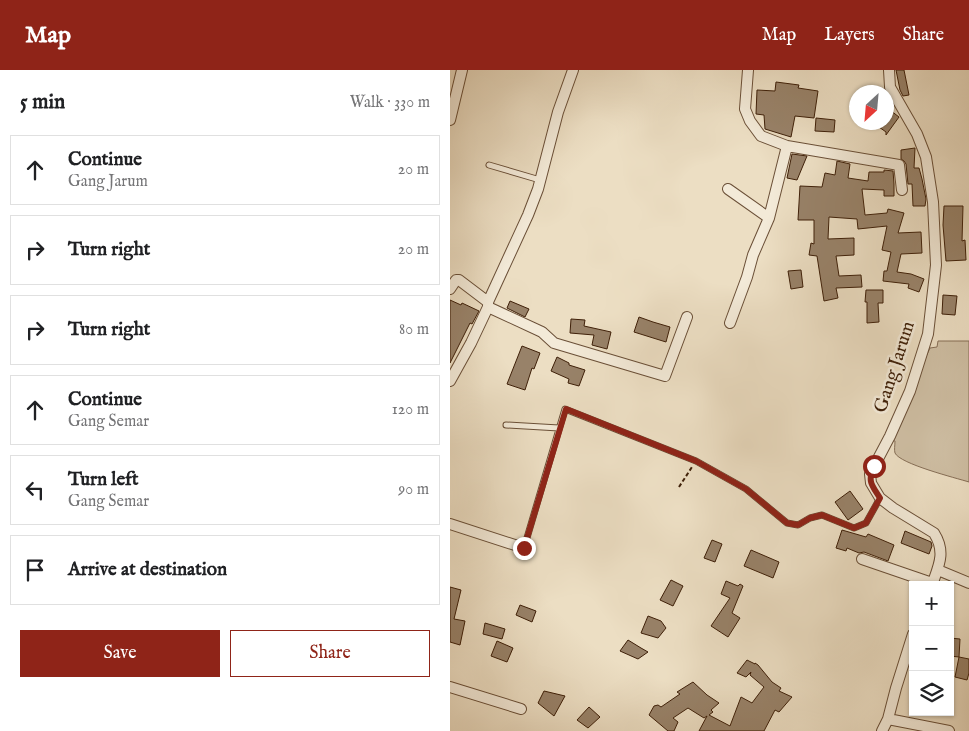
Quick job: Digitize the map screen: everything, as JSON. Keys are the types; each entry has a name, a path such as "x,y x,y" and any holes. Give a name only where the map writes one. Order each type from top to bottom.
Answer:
{"street":[{"path":"450,120 462,70"},
{"path":"450,381 471,343 528,215 540,180 558,112 573,70"},
{"path":"748,70 745,108 750,121 761,136 787,146 900,166 902,190"},
{"name":"Gang Jarum","path":"880,498 871,483 870,474 890,436 910,391 928,334 936,265 933,202 926,158 918,134 890,87 889,70"},
{"path":"730,324 753,256 769,218 787,146"},
{"path":"728,189 769,218"},
{"path":"450,289 456,280 459,280 488,305 542,332 554,343 664,376 687,317"},
{"path":"880,498 934,533 940,544 941,558 933,581"},
{"path":"450,524 524,548"},
{"path":"862,559 924,581"},
{"path":"938,570 969,583"},
{"path":"882,731 888,719 909,647"},
{"path":"450,687 521,709"},
{"path":"888,719 949,731"}],"lane":[{"path":"489,165 540,180"},
{"path":"524,548 566,409 696,461 746,489 787,523 798,525 810,518 822,515 854,528 866,523 880,498"},
{"path":"506,425 559,428"}],"path":[{"path":"680,487 696,461"}],"shaded area":[{"path":"938,341 969,341 969,482 907,462 895,453 895,441 888,439 930,348 937,347"}],"building":[{"path":"896,70 904,70 909,95 903,96"},
{"path":"776,82 799,85 798,88 818,91 814,118 795,116 791,137 765,129 764,115 756,114 757,90 775,91"},
{"path":"894,113 899,117 894,124"},
{"path":"816,118 835,120 834,132 815,131"},
{"path":"915,148 914,168 919,168 926,199 925,206 913,206 912,184 908,184 906,164 901,159 901,150"},
{"path":"792,154 807,156 797,180 787,178"},
{"path":"837,161 850,164 848,178 868,181 869,172 893,171 894,196 884,196 884,190 862,189 865,215 887,213 888,209 904,213 898,233 921,232 922,253 901,254 897,272 911,274 924,279 919,292 908,288 909,284 883,281 884,271 887,271 891,252 882,250 887,226 858,229 857,219 829,217 828,239 854,238 854,255 836,256 839,276 861,275 862,287 836,288 838,298 824,301 817,256 809,255 811,243 814,244 814,220 798,220 800,186 822,187 825,173 835,175"},
{"path":"944,206 963,206 962,241 965,240 966,260 946,261 943,225"},
{"path":"801,270 803,287 791,289 788,271"},
{"path":"866,290 883,290 883,303 878,303 879,322 867,323"},
{"path":"943,295 957,296 955,315 942,314"},
{"path":"450,300 479,311 472,324 470,323 450,363"},
{"path":"510,301 529,309 525,317 507,308"},
{"path":"639,317 670,327 666,342 634,332"},
{"path":"571,319 585,320 584,326 611,332 607,349 592,345 594,335 570,333"},
{"path":"522,346 540,353 534,369 532,368 525,390 507,384"},
{"path":"557,357 569,363 569,365 585,370 579,386 568,383 569,379 551,371"},
{"path":"850,491 863,509 848,520 835,502"},
{"path":"842,530 866,537 868,534 894,545 888,561 864,552 859,553 847,548 846,551 836,548"},
{"path":"905,531 931,542 932,546 929,554 901,543"},
{"path":"712,540 722,544 715,562 704,558"},
{"path":"751,550 779,562 773,578 744,566"},
{"path":"671,580 683,586 673,606 660,600"},
{"path":"726,581 743,586 732,613 740,618 728,637 711,626 730,598 721,594"},
{"path":"450,587 461,590 454,619 465,621 460,645 450,642"},
{"path":"520,605 536,611 532,622 516,615"},
{"path":"648,616 661,621 666,628 658,638 641,633"},
{"path":"485,623 505,629 502,639 483,634"},
{"path":"954,638 960,639 959,657 954,656"},
{"path":"628,640 648,652 638,659 620,651"},
{"path":"497,641 513,648 507,662 491,656"},
{"path":"959,657 969,659 967,680 955,677"},
{"path":"747,660 758,665 772,682 781,688 779,691 792,697 779,712 775,710 764,731 699,731 707,716 704,718 688,708 673,718 678,722 674,731 668,731 649,715 654,706 658,705 661,707 680,694 677,692 693,682 719,703 711,710 713,712 709,715 730,726 741,697 752,703 764,687 750,675 751,672 746,677 737,673"},
{"path":"544,691 565,696 554,716 538,703"},
{"path":"589,707 600,717 588,728 577,720"}],"route":[{"path":"524,548 566,409 696,461 746,489 787,523 798,525 810,518 822,515 854,528 866,523 880,498 871,483 870,474 874,466"}]}
